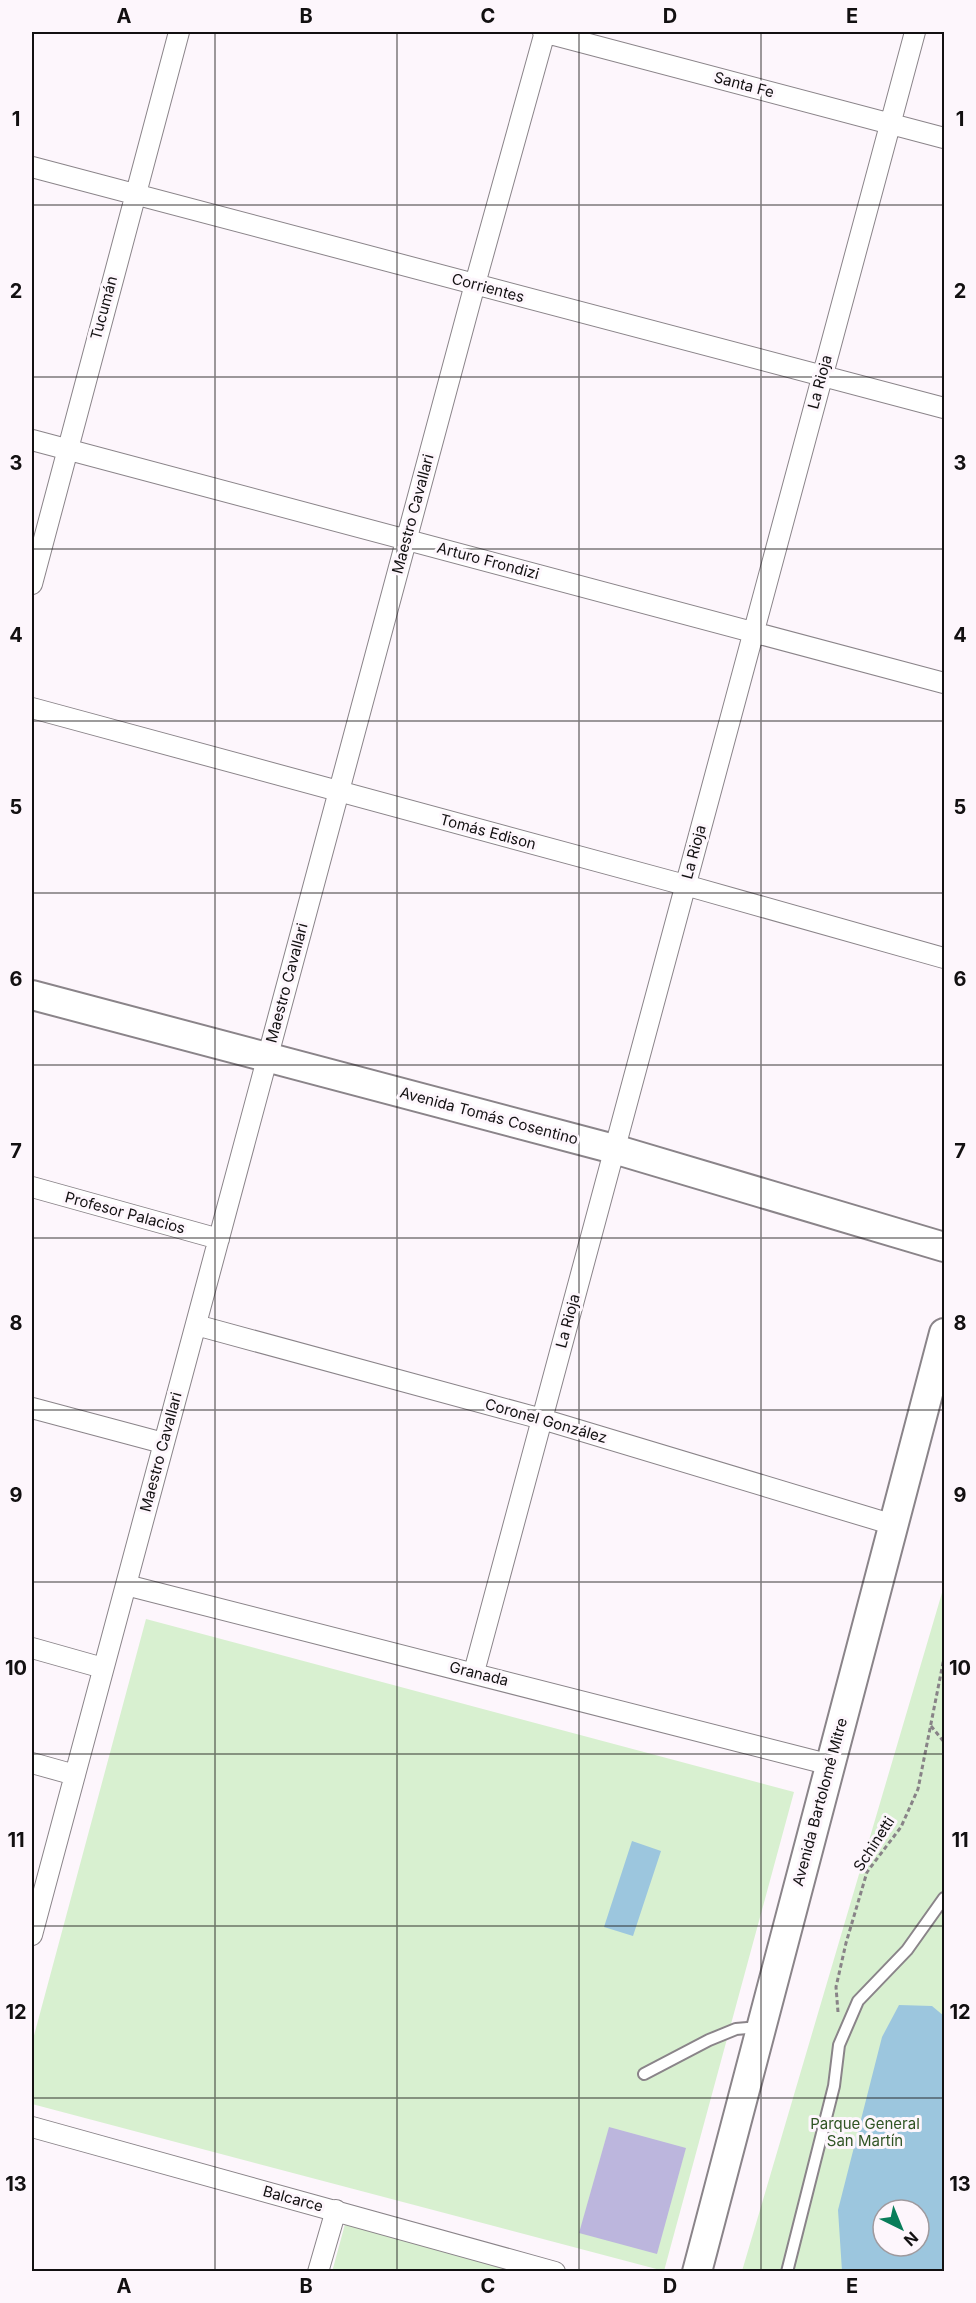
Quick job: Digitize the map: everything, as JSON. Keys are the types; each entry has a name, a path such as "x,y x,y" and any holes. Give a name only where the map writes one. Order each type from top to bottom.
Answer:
{"main road":[{"name":"Avenida Tomás Cosentino","path":"32,995 614,1149 945,1246"},
{"name":"Avenida Bartolomé Mitre","path":"696,2271 945,1333"}],"street":[{"name":"Tucumán","path":"32,584 179,32"},
{"name":"Santa Fe","path":"544,32 945,138"},
{"name":"Maestro Cavallari","path":"32,1935 544,32"},
{"name":"La Rioja","path":"474,1672 915,32"},
{"name":"Corrientes","path":"32,167 945,408"},
{"name":"Arturo Frondizi","path":"32,440 945,683"},
{"name":"Tomás Edison","path":"32,708 945,958"},
{"name":"Profesor Palacios","path":"32,1187 219,1239"},
{"name":"Coronel González","path":"196,1325 542,1419 894,1525"},
{"path":"32,1408 164,1443"},
{"name":"Granada","path":"126,1585 831,1765"},
{"path":"32,1648 103,1668"},
{"path":"32,1763 75,1774"},
{"name":"Balcarce","path":"32,2127 555,2271"},
{"path":"318,2271 336,2210"}],"lane":[{"path":"787,2271 834,2086 839,2045 858,2001 907,1950 945,1898"},
{"path":"644,2074 709,2040 736,2029 760,2027"}],"path":[{"name":"Schinetti","path":"839,2045 837,1987 846,1943 867,1872 901,1827 918,1789 945,1658"},
{"path":"931,1726 945,1742"}],"green space":[{"name":"Parque General San Martín","path":"944,1586 944,2271 742,2271"},
{"path":"146,1619 794,1792 664,2271 32,2104 32,2043"},
{"path":"348,2213 518,2272 332,2272"}],"water":[{"path":"632,1841 661,1851 633,1936 604,1927"},
{"path":"899,2005 932,2006 944,2016 944,2271 842,2271 838,2210 882,2037"}],"building":[{"path":"609,2127 686,2148 657,2254 579,2233"}]}
